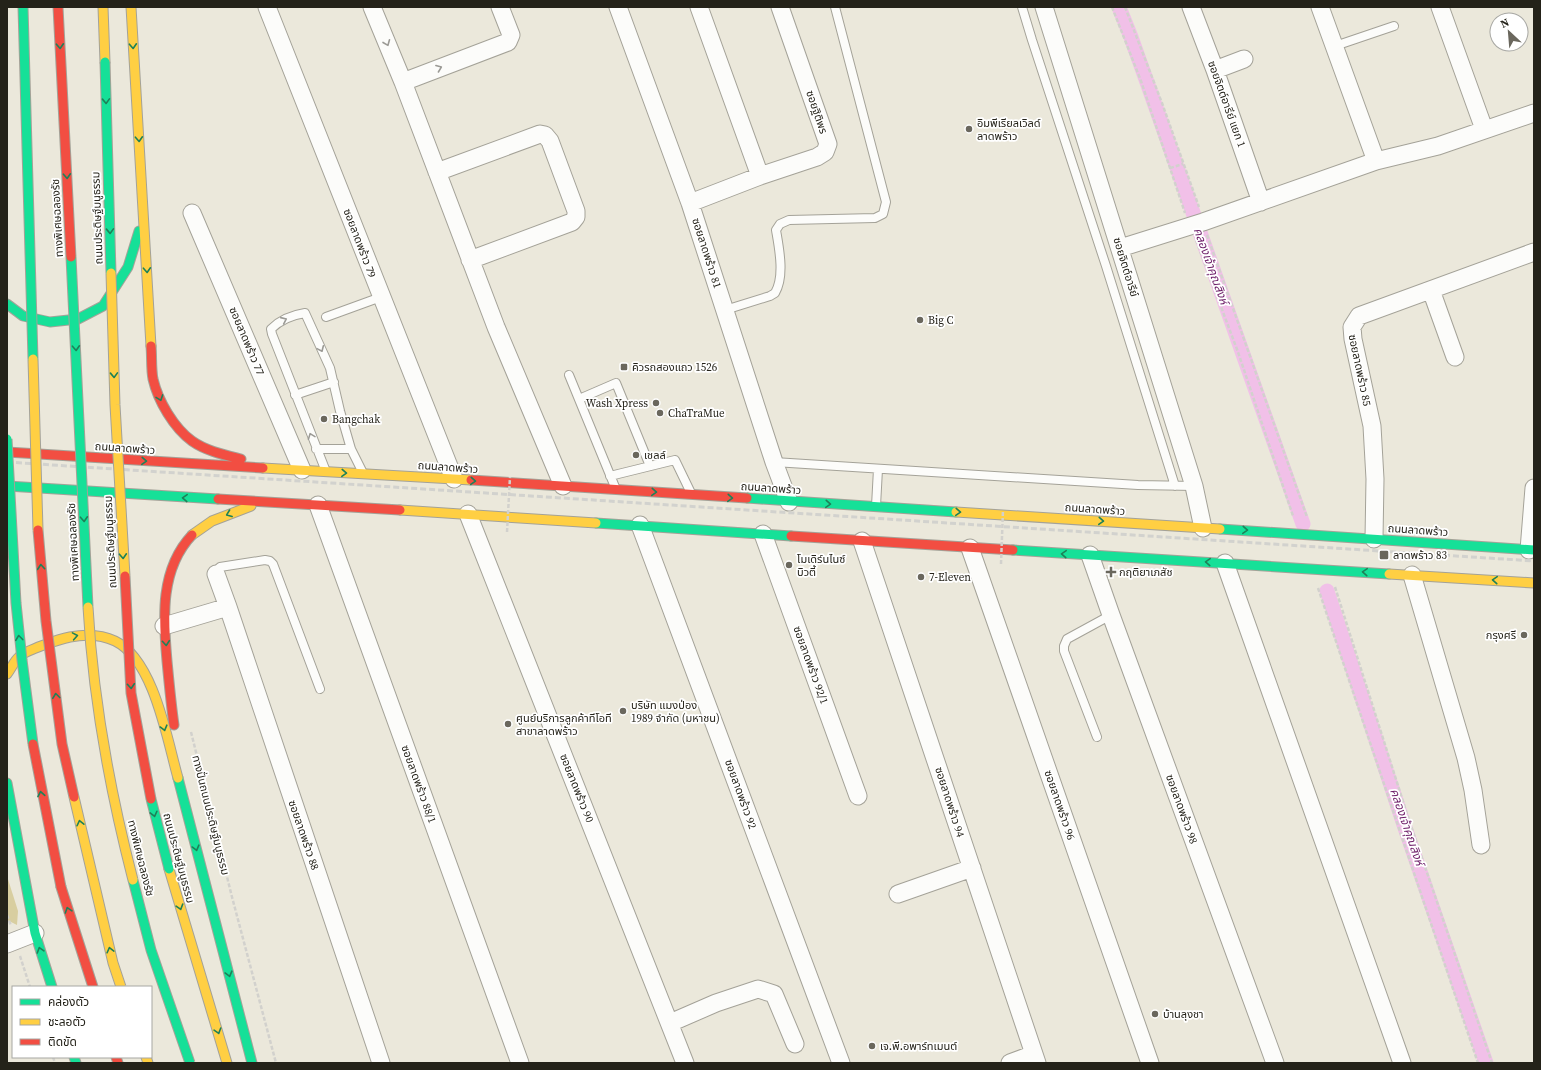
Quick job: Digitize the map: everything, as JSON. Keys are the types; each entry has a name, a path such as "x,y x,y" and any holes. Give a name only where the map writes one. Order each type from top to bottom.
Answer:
{"main road":[{"path":"23,7 37,520 46,621 62,744 113,963 121,986"},
{"name":"ทางพิเศษฉลองรัช","path":"58,7 90,639 105,753 123,842 151,950 190,1063"},
{"name":"ถนนประดิษฐ์มนูธรรม","path":"103,7 115,405 131,693 149,791 169,869 227,1063"},
{"path":"131,7 153,379 162,405 178,428 192,441 222,454 277,469"},
{"path":"7,304 23,316 50,322 78,319 103,306 128,267 144,217"},
{"path":"7,438 12,557 18,626 36,767 44,813 61,887 93,986"},
{"name":"ถนนลาดพร้าว","path":"7,452 53,459 302,470 454,479 1532,550"},
{"path":"7,486 53,486 102,489 266,502 1534,583"},
{"path":"183,797 172,713 164,626 168,576 179,552 192,535 207,524 222,516 266,502"},
{"path":"7,674 20,656 59,639 83,634 97,634 121,644 136,659 147,678 156,703 183,797 252,1063"},
{"path":"8,774 9,794"},
{"path":"7,783 35,933 52,986"}],"street":[{"name":"ซอยลาดพร้าว 79","path":"267,7 454,479"},
{"path":"372,7 496,327 563,486"},
{"path":"402,82 508,42 511,35 500,7"},
{"name":"ซอยลาดพร้าว 81","path":"618,7 690,204 774,462 789,502"},
{"path":"699,7 760,176"},
{"name":"ซอยฐิติพร","path":"690,204 760,176 817,157 825,152 828,144 780,7"},
{"name":"ซอยจิตต์อารีย์","path":"1044,7 1194,486 1202,528"},
{"name":"ซอยจิตต์อารีย์ แยก 1","path":"1191,7 1215,70 1261,202"},
{"path":"1320,7 1376,161"},
{"path":"1440,7 1484,130"},
{"path":"1215,70 1244,59"},
{"path":"1120,248 1196,225 1376,161 1438,146 1534,113"},
{"path":"437,172 540,134 545,135 550,141 576,211 576,217 572,222 470,260"},
{"name":"ซอยลาดพร้าว 77","path":"192,213 302,470"},
{"name":"ซอยลาดพร้าว 85","path":"1374,539 1375,480 1372,426 1352,339 1352,326 1359,316 1534,252"},
{"path":"1431,290 1455,357"},
{"path":"1532,550 1534,488"},
{"name":"ซอยลาดพร้าว 88/1","path":"318,505 520,1063"},
{"name":"ซอยลาดพร้าว 90","path":"468,514 685,1063"},
{"name":"ซอยลาดพร้าว 92","path":"640,525 841,1063"},
{"name":"ซอยลาดพร้าว 92/1","path":"763,534 858,796"},
{"name":"ซอยลาดพร้าว 94","path":"862,541 1035,1058"},
{"name":"ซอยลาดพร้าว 96","path":"970,548 1150,1063"},
{"name":"ซอยลาดพร้าว 98","path":"1090,555 1275,1063"},
{"path":"1225,563 1402,1063"},
{"name":"ซอยลาดพร้าว 88","path":"216,574 381,1063"},
{"path":"1412,575 1466,758 1473,790 1481,845"},
{"path":"164,626 228,607"},
{"path":"898,894 972,868"},
{"path":"7,944 35,933"},
{"path":"670,1023 716,1003 758,989 774,994 795,1044"},
{"path":"1010,1063 1035,1058"}],"lane":[{"path":"725,310 776,293 779,282 780,258 776,230 780,224 789,220 875,218 883,214 886,202 835,7"},
{"path":"1022,7 1106,266 1175,486"},
{"path":"1335,46 1394,26"},
{"path":"326,318 381,297"},
{"path":"326,472 271,330 278,322 295,315 305,313 330,368 351,449 363,474"},
{"path":"570,375 616,489"},
{"path":"295,395 334,382"},
{"path":"579,399 616,383 650,466"},
{"path":"316,449 351,449"},
{"path":"610,476 675,460 692,495"},
{"path":"774,462 1194,486"},
{"path":"876,507 878,469"},
{"path":"216,574 220,567 265,560 270,561 273,564 320,689"},
{"path":"1097,737 1064,651 1064,646 1067,639 1111,615"}],"path":[{"path":"1112,7 1141,81 1170,168 1196,225 1314,535"},
{"path":"1125,7 1183,164 1200,249 1235,344 1288,497 1299,534"},
{"path":"1170,168 1183,164"},
{"path":"507,532 510,477"},
{"path":"1001,564 1003,510"},
{"path":"1312,569 1478,1063"},
{"path":"1329,570 1407,814 1492,1063"},
{"name":"ทางปั่นถนนประดิษฐ์มนูธรรม","path":"190,728 232,898 276,1063"}],"shaded area":[{"path":"7,876 18,911 17,925 7,920"}],"waterway":[{"name":"คลองเจ้าคุณสิงห์","path":"1119,7 1131,37 1303,524"},
{"name":"คลองเจ้าคุณสิงห์","path":"1327,591 1404,825 1486,1063"}],"railway":[{"path":"7,462 1534,561"}],"traffic: fast":[{"path":"23,7 33,359"},
{"path":"105,62 111,273"},
{"path":"7,304 23,316 50,322 78,319 103,306 128,267 139,231"},
{"path":"71,257 88,607"},
{"path":"7,439 16,603 33,744"},
{"path":"7,486 218,499"},
{"path":"747,498 956,512"},
{"path":"596,523 791,536"},
{"path":"1220,529 1534,550"},
{"path":"1013,550 1389,574"},
{"path":"178,778 252,1063"},
{"path":"7,783 35,933 52,986"},
{"path":"151,799 169,869"},
{"path":"133,880 151,950 190,1063"},
{"path":"74,1058 76,1063"}],"traffic: slow":[{"path":"103,7 105,62"},
{"path":"131,7 151,346"},
{"path":"111,273 115,405 125,576"},
{"path":"33,359 38,530"},
{"path":"263,468 471,480"},
{"path":"192,535 212,521 251,506"},
{"path":"400,510 596,523"},
{"path":"956,512 1220,529"},
{"path":"1389,574 1534,583"},
{"path":"88,607 90,641 98,710 110,779 133,880"},
{"path":"7,674 19,657 23,654 59,640 87,635 104,637 115,641 128,651 140,665 149,682 164,723 178,778"},
{"path":"74,797 113,963 121,986"},
{"path":"169,869 227,1063"},
{"path":"146,1058 148,1063"}],"traffic: jam":[{"path":"58,7 71,257"},
{"path":"151,346 152,375 155,387 163,405 179,429 185,436 203,447 241,459"},
{"path":"7,452 263,468"},
{"path":"471,480 747,498"},
{"path":"218,499 400,510"},
{"path":"38,530 46,621 62,744 74,797"},
{"path":"174,725 165,628 166,594 174,563 182,548 192,535"},
{"path":"791,536 1013,550"},
{"path":"125,576 131,693 151,799"},
{"path":"33,744 61,887"},
{"path":"61,887 93,986"},
{"path":"116,1058 118,1063"}],"place":[{"name":"อิมพีเรียลเวิลด์ ลาดพร้าว","path":"969,129"},
{"name":"Big C","path":"920,320"},
{"name":"คิวรถสองแถว 1526","path":"624,367"},
{"name":"Wash Xpress","path":"656,403"},
{"name":"ChaTraMue","path":"660,413"},
{"name":"Bangchak","path":"324,419"},
{"name":"เชลล์","path":"636,455"},
{"name":"ลาดพร้าว 83","path":"1384,555"},
{"name":"โมเดิร์นไนซ์ บิวตี้","path":"789,565"},
{"name":"กฤติยาเภสัช","path":"1111,572"},
{"name":"7-Eleven","path":"921,577"},
{"name":"กรุงศรี","path":"1524,635"},
{"name":"บริษัท แมงป่อง 1989 จำกัด (มหาชน)","path":"623,711"},
{"name":"ศูนย์บริการลูกค้าทีโอที สาขาลาดพร้าว","path":"508,724"},
{"name":"บ้านลุงชา","path":"1155,1014"},
{"name":"เจ.พี.อพาร์ทเมนต์","path":"872,1046"}]}
